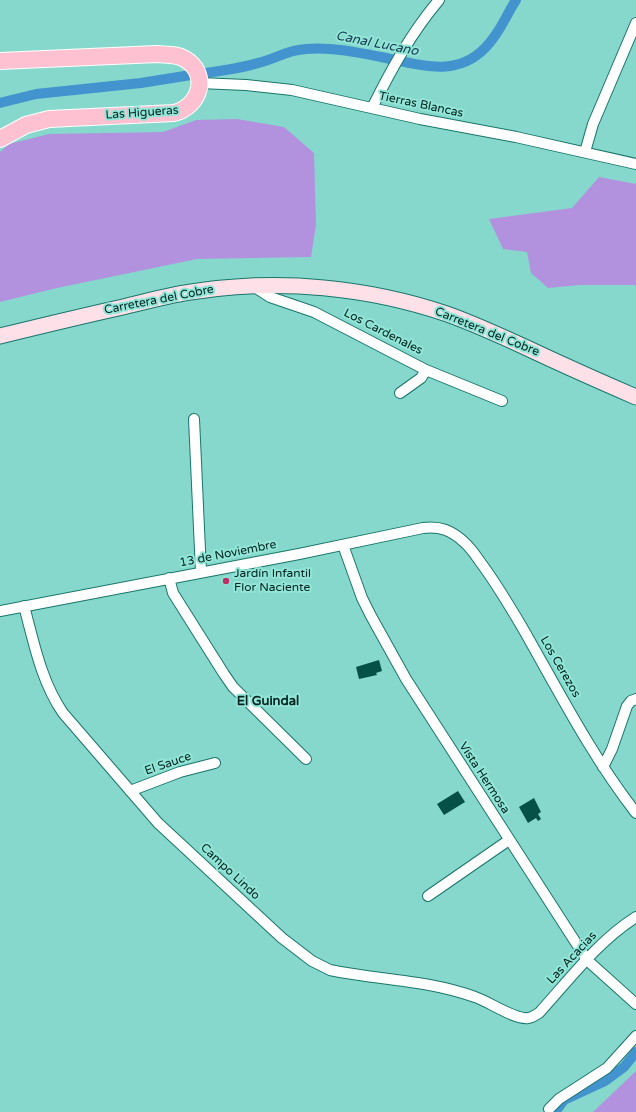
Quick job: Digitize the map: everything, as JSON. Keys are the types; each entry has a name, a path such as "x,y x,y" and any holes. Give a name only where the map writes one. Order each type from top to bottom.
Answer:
{"main road":[{"path":"0,61 157,54 172,55 183,58 188,62 196,71 199,83"},
{"name":"Las Higueras","path":"0,139 17,128 49,119 180,112 186,109 194,100 199,89 199,83"},
{"name":"Carretera del Cobre","path":"0,336 161,297 210,289 253,286 308,287 344,290 379,296 425,308 480,327 636,397"}],"street":[{"path":"372,108 399,55 428,13 439,0"},
{"path":"585,152 593,124 636,23"},
{"name":"Tierras Blancas","path":"199,83 246,85 292,90 420,119 516,137 636,164"},
{"name":"Los Cardenales","path":"253,286 270,297 314,312 426,370 502,401"},
{"path":"400,393 421,378 426,370"},
{"path":"194,419 201,572"},
{"name":"13 de Noviembre","path":"0,611 431,527 444,529 459,537"},
{"name":"Los Cerezos","path":"459,537 472,550 502,594 603,767 636,813"},
{"name":"Vista Hermosa","path":"343,545 362,598 410,686 587,960 636,1004"},
{"path":"169,578 173,593 224,674 234,687 306,759"},
{"name":"Campo Lindo","path":"24,606 42,674 53,698 63,713 158,823 282,938 312,961 330,970 402,980 449,989 476,997 517,1017 529,1018"},
{"path":"603,767 612,749 627,706 636,698"},
{"name":"El Sauce","path":"130,791 180,772 215,763"},
{"path":"428,896 509,840"},
{"name":"Las Acacias","path":"529,1018 539,1013 587,960 617,931 636,917"},
{"path":"550,1109 559,1099 607,1068 636,1036"}],"shaded area":[{"path":"237,119 284,127 314,153 316,225 311,257 197,259 57,288 0,302 0,152 9,144 49,134 163,132 196,120"},
{"path":"599,177 636,184 636,287 635,285 580,285 548,288 531,273 527,252 503,249 489,219 572,208"},
{"path":"636,1071 636,1112 593,1112"}],"building":[{"path":"379,660 382,671 376,673 377,675 359,679 356,667"},
{"path":"458,791 465,802 444,815 437,804"},
{"path":"534,798 541,812 538,814 541,819 538,821 536,818 528,823 519,807"}],"waterway":[{"name":"Canal Lucano","path":"206,73 253,65 295,50 306,49 335,49 435,67 461,63 473,58 485,48 498,31 516,0"},
{"name":"Canal Lucano","path":"0,103 36,94 141,83 191,75"},
{"path":"555,1112 564,1100 605,1081 624,1067 636,1052"}],"place":[{"name":"Jardín Infantil Flor Naciente","path":"226,581"}],"district":[{"name":"El Guindal","path":"268,702"}]}
